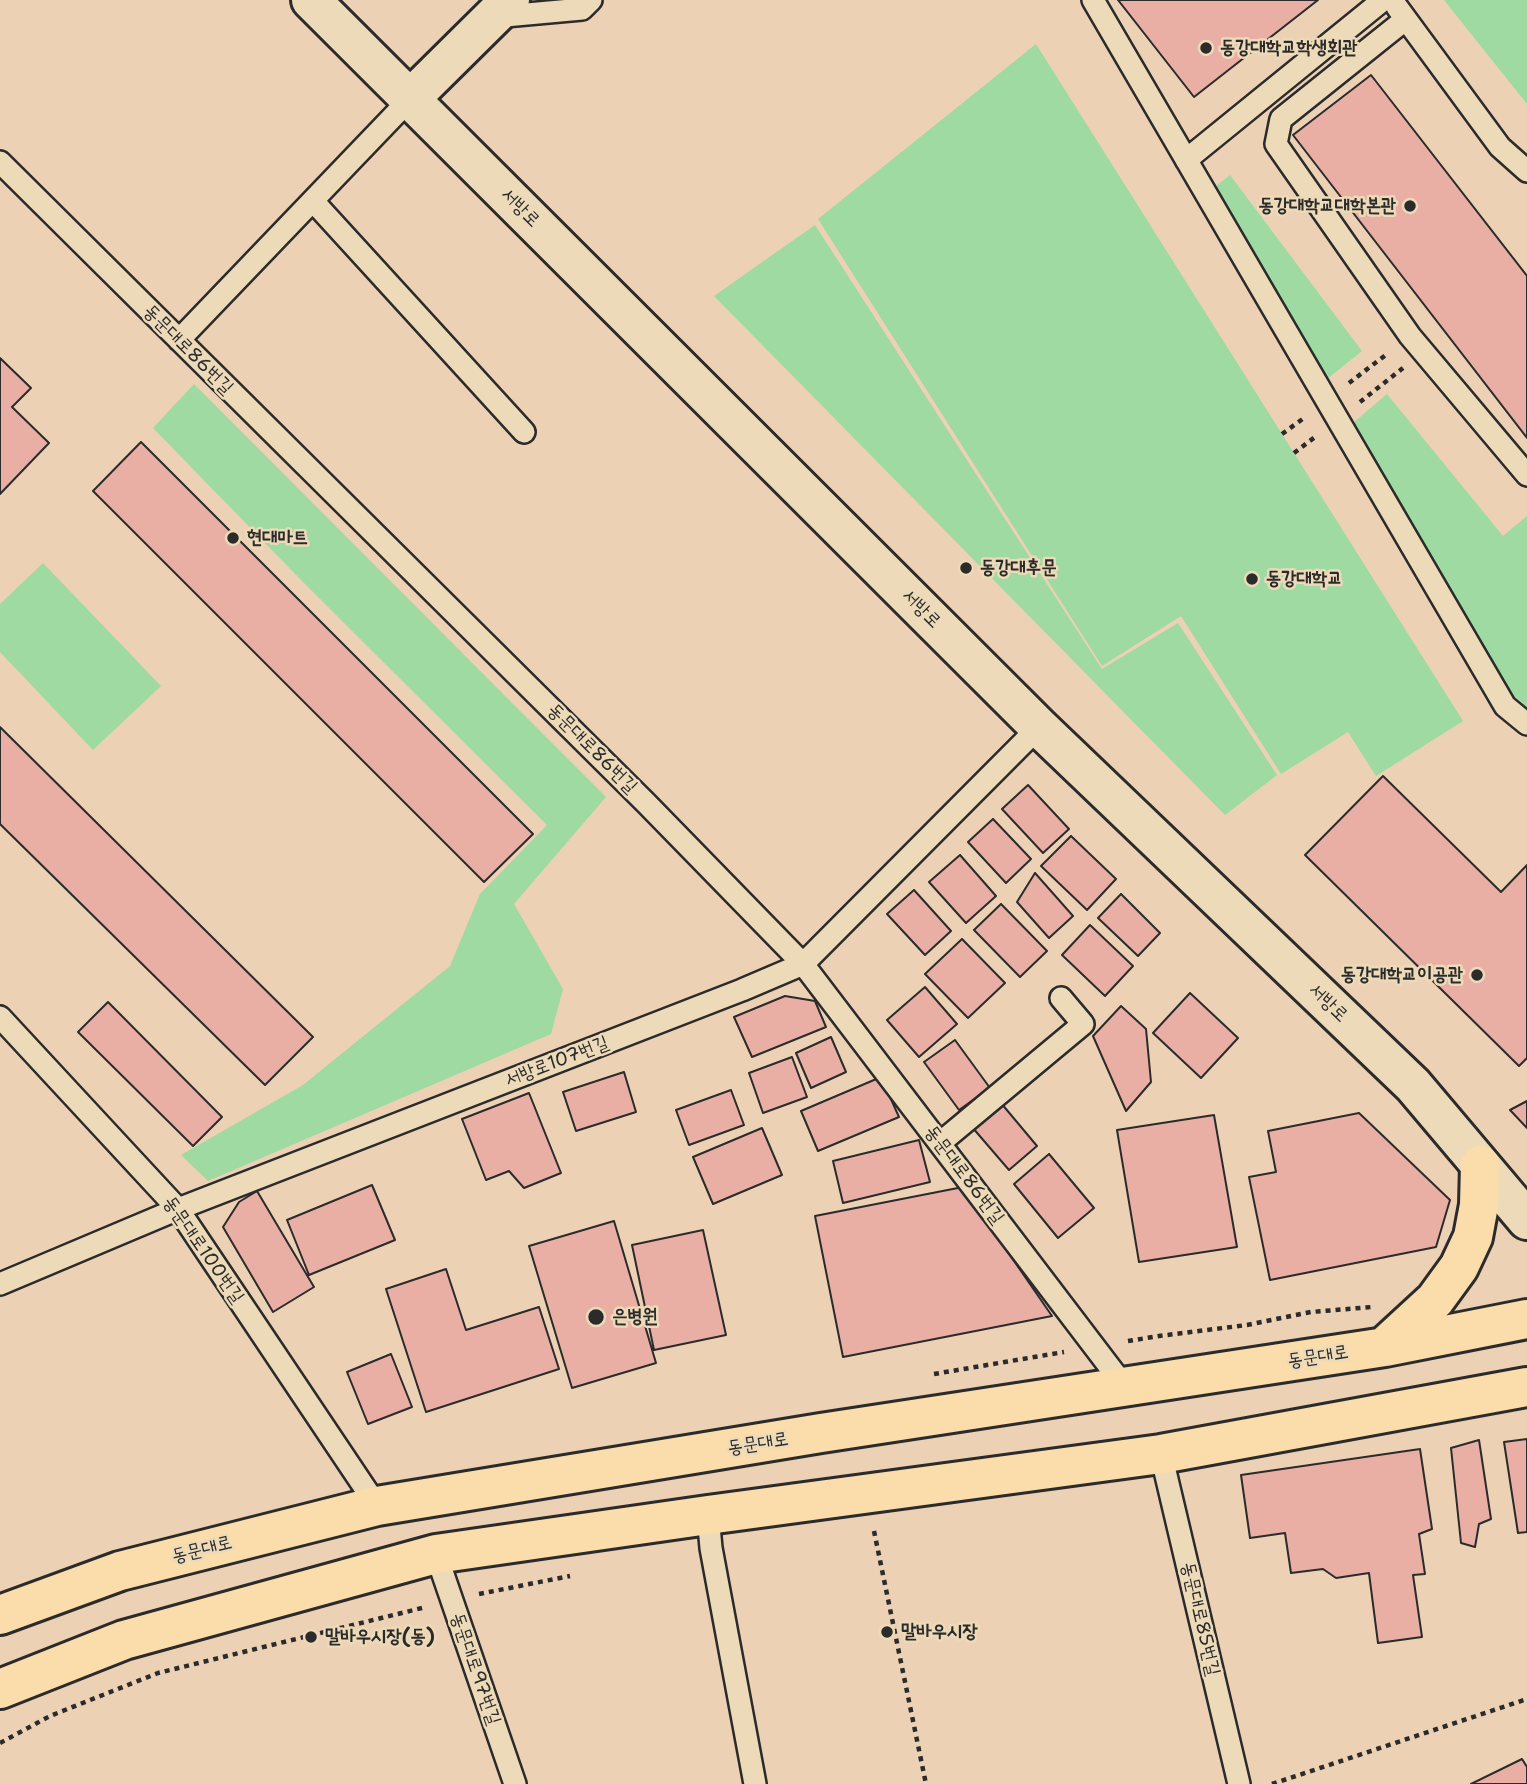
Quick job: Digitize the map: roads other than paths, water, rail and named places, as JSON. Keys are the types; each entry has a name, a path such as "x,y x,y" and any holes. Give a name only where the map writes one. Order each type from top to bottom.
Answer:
{"main road":[{"name":"서방로","path":"311,0 1039,727 1413,1085 1527,1220"},
{"path":"410,99 501,9"},
{"path":"1385,1347 1435,1300 1459,1267 1473,1237 1479,1205 1480,1165"},
{"name":"동문대로","path":"0,1615 120,1571 377,1506 821,1433 1385,1347 1527,1318"},
{"path":"0,1689 124,1640 436,1554 1161,1454 1527,1387"}],"lane":[{"path":"501,9 582,9 591,0"},
{"path":"1093,0 1506,706 1527,724"},
{"path":"1186,160 1383,0"},
{"path":"1392,0 1500,147 1527,171"},
{"path":"1406,19 1281,119 1276,144 1410,336 1527,475"},
{"path":"178,340 410,99"},
{"name":"동문대로86번길","path":"0,162 636,793 803,964 1125,1387"},
{"path":"313,201 524,432"},
{"name":"서방로107번길","path":"0,1284 178,1209 803,964 1039,727"},
{"path":"940,1143 1083,1024 1061,998"},
{"name":"동문대로100번길","path":"0,1017 178,1209 377,1506"},
{"name":"동문대로85번길","path":"1161,1454 1240,1784"},
{"path":"708,1515 755,1784"},
{"name":"동문대로97번길","path":"436,1554 515,1784"}],"place":[{"name":"동강대학교학생회관","path":"1206,48"},
{"name":"동강대학교대학본관","path":"1410,206"},
{"name":"현대마트","path":"233,538"},
{"name":"동강대후문","path":"966,568"},
{"name":"동강대학교","path":"1252,579"},
{"name":"동강대학교이공관","path":"1477,975"},
{"name":"은병원","path":"596,1317"},
{"name":"말바우시장","path":"887,1632"},
{"name":"말바우시장(동)","path":"311,1637"}]}
